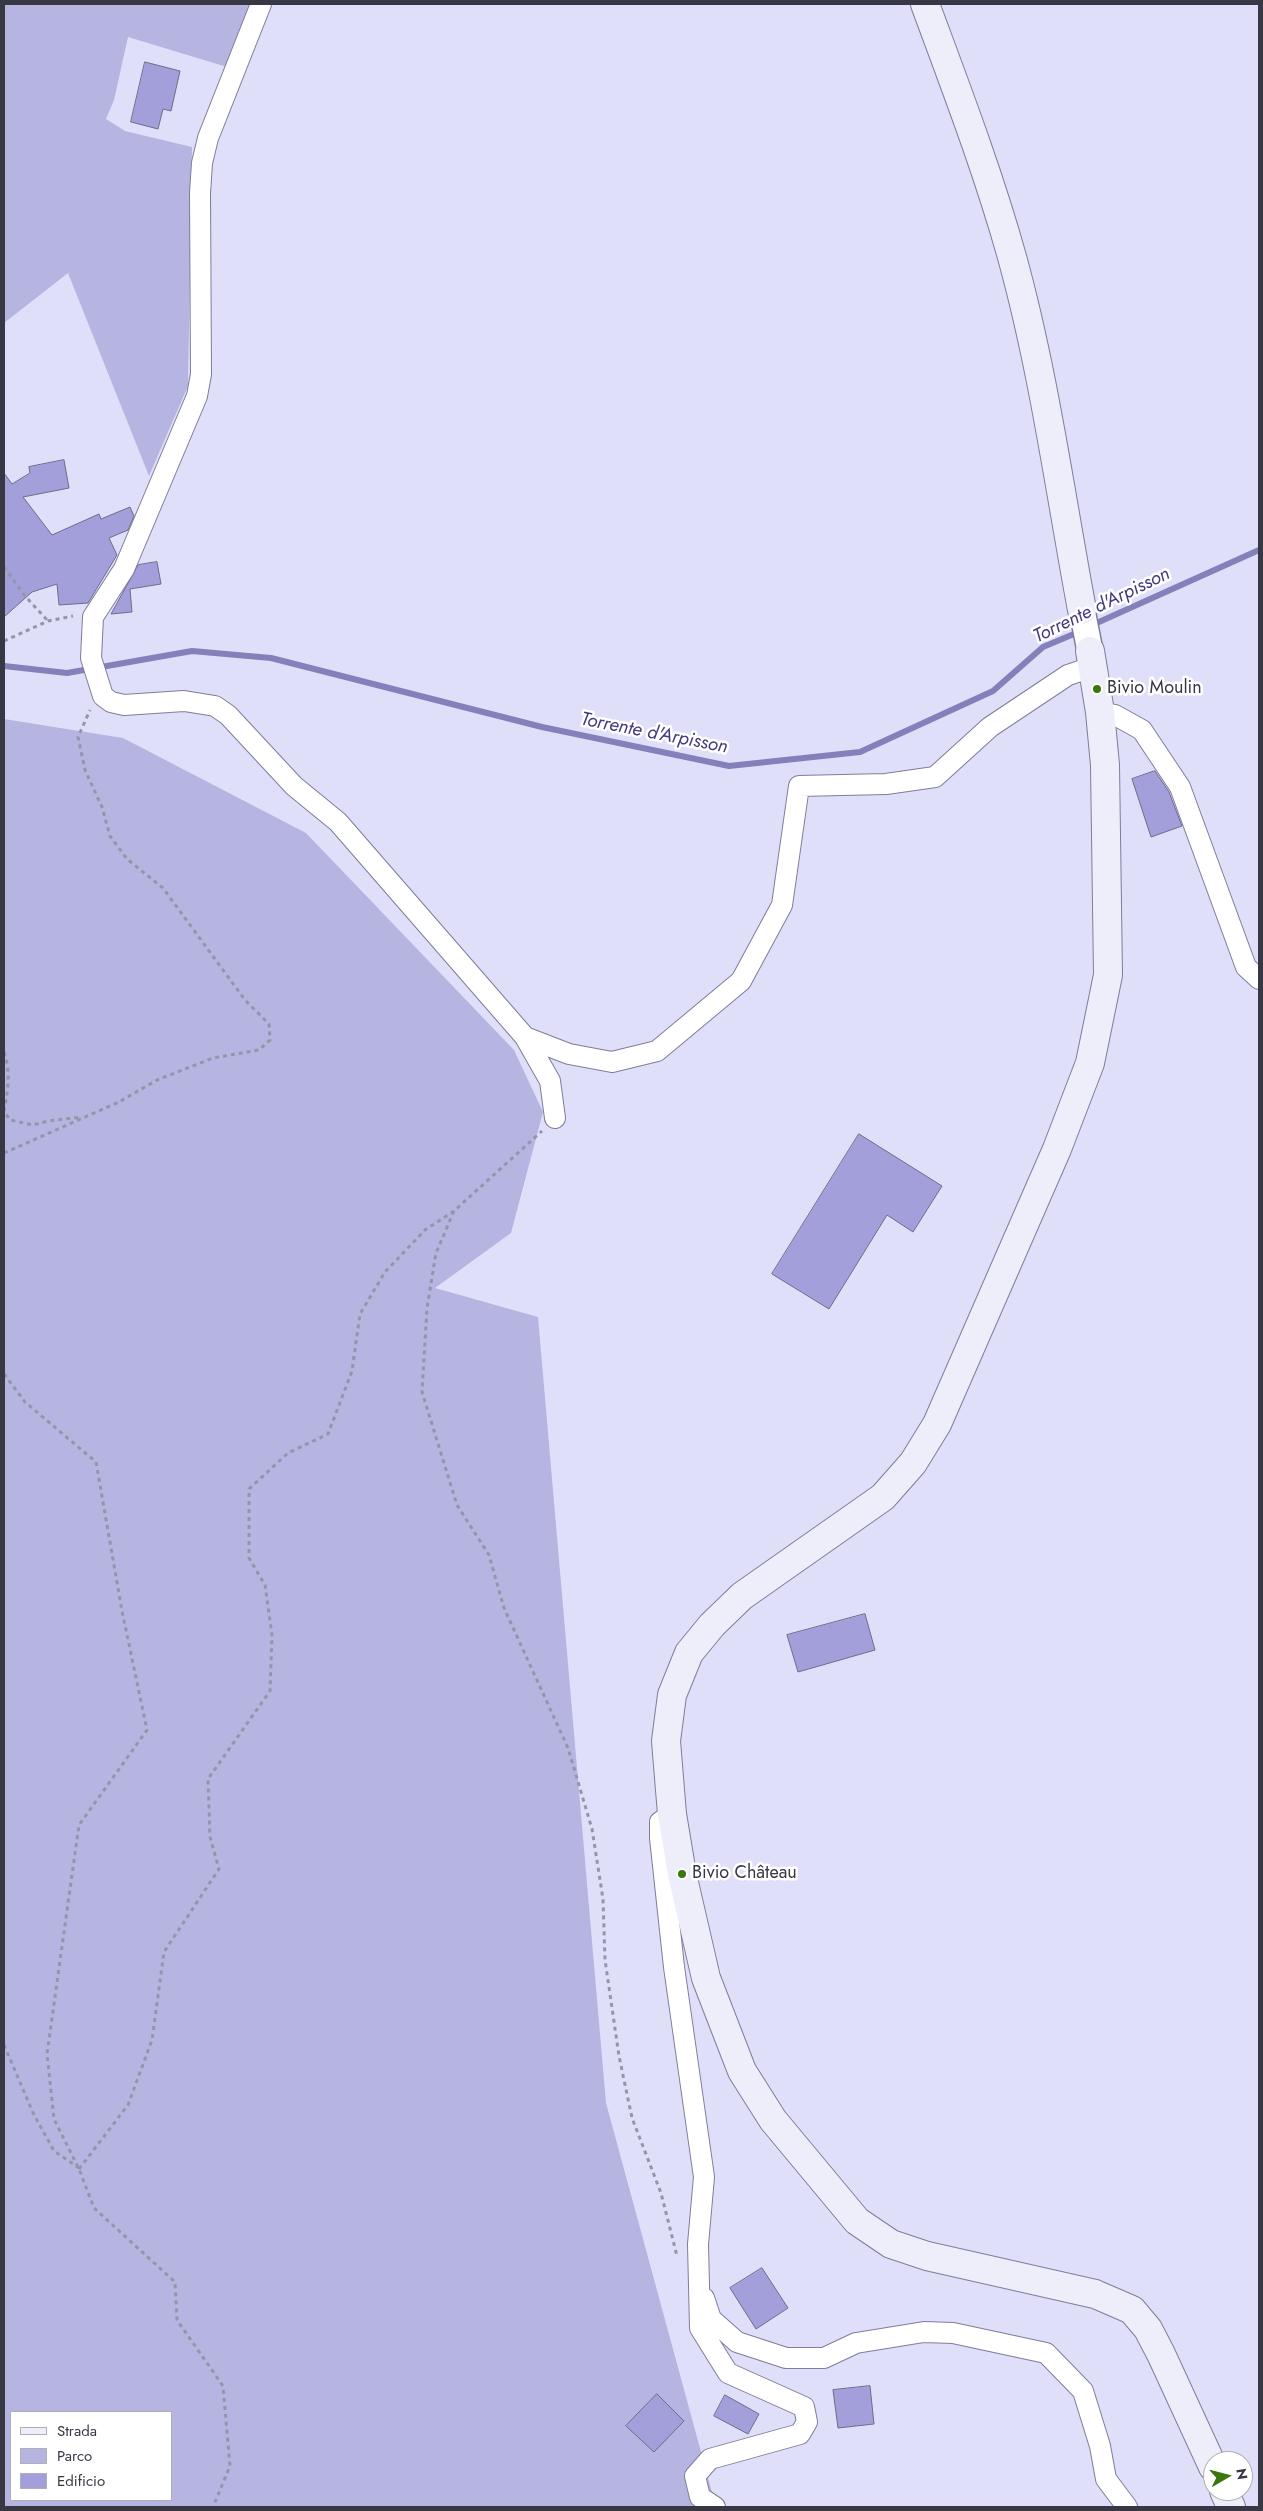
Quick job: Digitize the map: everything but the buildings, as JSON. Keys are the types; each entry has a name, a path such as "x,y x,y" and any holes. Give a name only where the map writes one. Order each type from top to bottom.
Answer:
{"main road":[{"path":"925,4 979,149 1012,258 1036,358 1082,610"},
{"path":"1091,659 1106,765 1108,975 1090,1063 1057,1150 937,1424 913,1463 883,1497 742,1596 712,1625 689,1653 672,1696 666,1741 672,1814 682,1874 709,1986 742,2071 773,2120 808,2165 857,2221 891,2244 927,2256 1095,2294 1132,2310 1148,2329 1206,2451"}],"street":[{"path":"262,4 208,138 202,163 200,193 202,374 197,396 124,569 93,617 91,658 100,689 111,702 124,705 184,701 215,706 228,716 294,786 338,822 526,1037 550,1080 555,1118"},
{"path":"526,1037 568,1054 612,1062 657,1051 741,981 782,904 799,786 886,784 934,777 990,727 1091,659 1082,610"},
{"path":"1100,712 1114,715 1142,730 1180,787 1246,967 1259,979"},
{"path":"672,1814 660,1822 660,1838 674,1967 704,2177 698,2244 700,2328 728,2373 804,2407 807,2422 800,2434 710,2459 695,2476 700,2497 715,2507"},
{"path":"699,2284 711,2319 738,2342 786,2358 824,2358 856,2343 924,2332 953,2333 1046,2353 1083,2391 1100,2446 1106,2479 1127,2507"}],"path":[{"path":"4,567 25,596 48,620"},
{"path":"4,641 48,620 79,615 93,617"},
{"path":"4,1153 119,1102 157,1080 213,1058 259,1050 270,1040 268,1024 245,1000 163,888 127,859 110,836 102,808 85,770 78,737 100,689"},
{"path":"4,1052 9,1080 4,1111 10,1120 34,1125 48,1121 86,1117"},
{"path":"79,2169 128,2105 152,2040 164,1952 220,1869 210,1837 208,1780 270,1691 272,1636 265,1584 249,1558 249,1489 288,1454 328,1434 352,1371 360,1314 384,1272 425,1230 454,1211 555,1118"},
{"path":"454,1211 436,1253 427,1308 422,1392 457,1505 489,1555 504,1608 568,1748 592,1830 603,1899 606,1960 612,2008 619,2056 632,2118 662,2193 681,2274 699,2284"},
{"path":"4,1374 25,1402 96,1462 122,1611 147,1730 78,1825 47,2054 54,2119 79,2169 94,2208 175,2282 177,2320 223,2386 230,2466 212,2507"},
{"path":"4,2045 34,2115 54,2152 79,2169"}],"green space":[{"path":"4,4 251,4 227,67 128,37 114,100 106,119 125,131 192,147 188,386 149,476 68,273 4,323"},
{"path":"4,719 123,738 306,833 514,1050 543,1112 511,1233 435,1288 538,1317 606,2103 716,2507 4,2507"}],"waterway":[{"name":"Torrente d'Arpisson","path":"1090,626 1259,550"},
{"name":"Torrente d'Arpisson","path":"4,666 67,673 192,651 271,658 542,727 729,766 860,752 993,691 1043,647 1081,631"}],"place":[{"name":"Bivio Moulin","path":"1097,689"},
{"name":"Bivio Château","path":"682,1874"}]}
